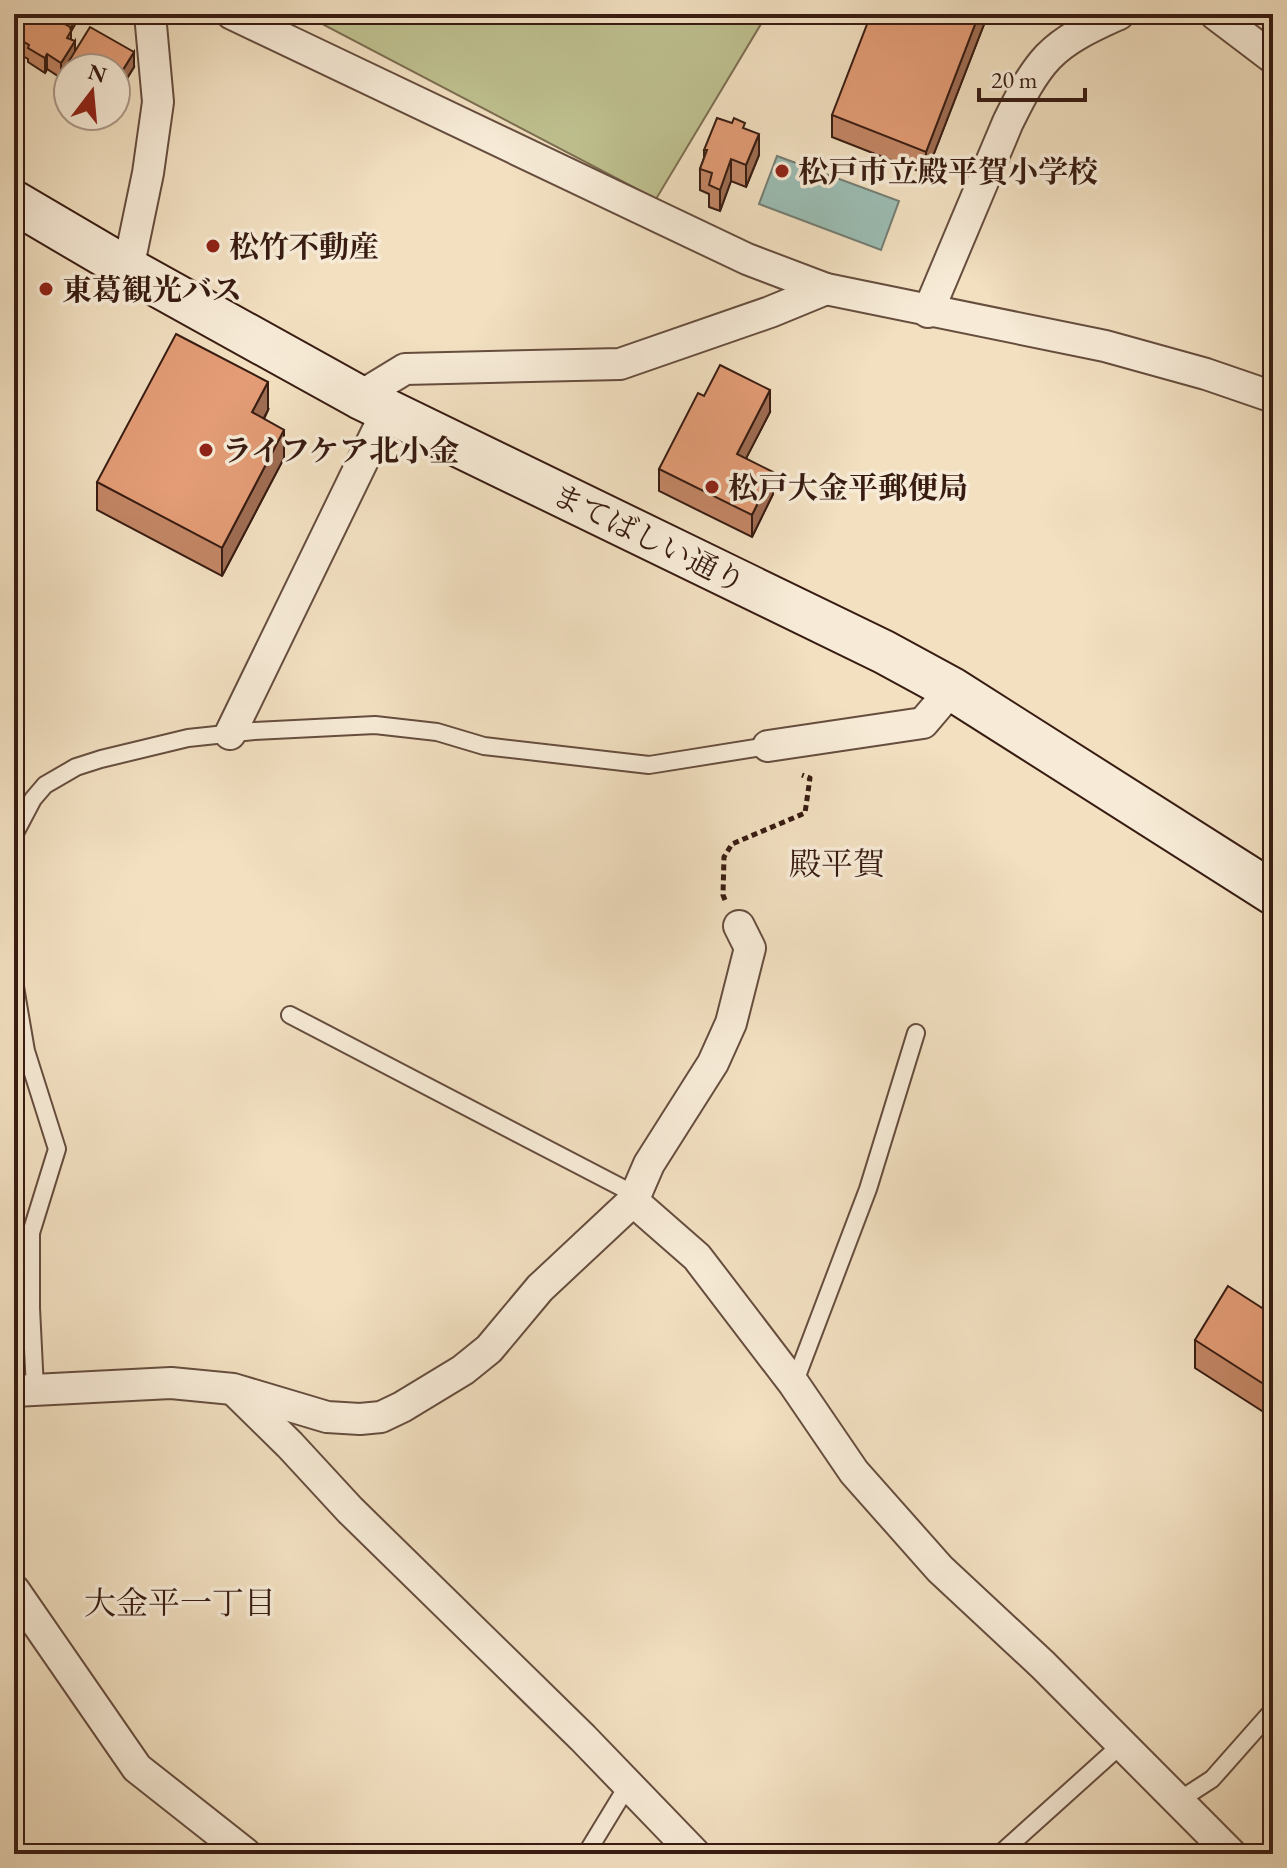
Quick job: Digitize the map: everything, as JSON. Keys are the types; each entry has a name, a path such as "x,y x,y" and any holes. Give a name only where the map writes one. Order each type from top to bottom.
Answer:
{"street":[{"path":"128,269 148,173 158,102 150,14"},
{"path":"232,14 747,259 826,289 1105,346 1206,374 1273,397"},
{"path":"928,312 1022,94 1048,57 1085,30 1119,14"},
{"path":"1215,14 1273,58"},
{"name":"まてばしい通り","path":"14,202 128,269 373,404 869,645 952,689 1273,893"},
{"path":"230,734 373,404 405,369 620,364 770,312 826,289"},
{"path":"768,746 923,723 952,689"},
{"path":"25,1390 171,1383 233,1389 327,1417 360,1419 381,1417 463,1370 489,1349 540,1288 635,1198 649,1164 713,1063 731,1023 750,948 739,926"},
{"path":"635,1198 697,1257 794,1384 854,1472 940,1569 1043,1665 1231,1854"},
{"path":"233,1389 695,1854"},
{"path":"14,1590 137,1768 246,1854"}],"lane":[{"path":"14,835 18,819 45,785 76,767 188,738 375,725 437,732 484,746 649,765 768,746"},
{"path":"14,981 26,1051 57,1149 31,1233 31,1308 25,1390"},
{"path":"290,1015 635,1198"},
{"path":"794,1384 868,1189 916,1033"},
{"path":"1178,1801 1212,1779 1273,1710"},
{"path":"1000,1854 1122,1744"},
{"path":"586,1854 628,1785"}],"path":[{"path":"739,926 723,895 724,857 732,844 805,813 810,778 780,769 768,746"}],"green space":[{"path":"326,14 767,14 656,199 324,25"}],"water":[{"path":"777,156 899,201 881,250 759,204"}],"building":[{"path":"16,14 47,14 70,27 67,38 75,41 68,52 52,52 52,57 47,54 45,58 14,36"},
{"path":"56,14 77,14 72,23"},
{"path":"871,14 979,14 926,152 832,115"},
{"path":"90,27 134,52 132,55 132,52 75,52"},
{"path":"717,118 732,123 734,118 745,123 743,128 759,134 746,165 731,159 720,190 709,185 712,173 700,169"},
{"path":"176,334 268,382 252,412 284,430 222,548 97,482"},
{"path":"720,365 770,390 737,454 773,472 752,515 659,469 698,393 704,396"},
{"path":"1228,1286 1273,1315 1273,1390 1195,1340"}],"place":[{"name":"松戸市立殿平賀小学校","path":"782,171"},
{"name":"松竹不動産","path":"213,246"},
{"name":"東葛観光バス","path":"46,289"},
{"name":"ライフケア北小金","path":"206,450"},
{"name":"松戸大金平郵便局","path":"712,487"}],"district":[{"name":"殿平賀","path":"837,864"},
{"name":"大金平一丁目","path":"180,1603"}]}
